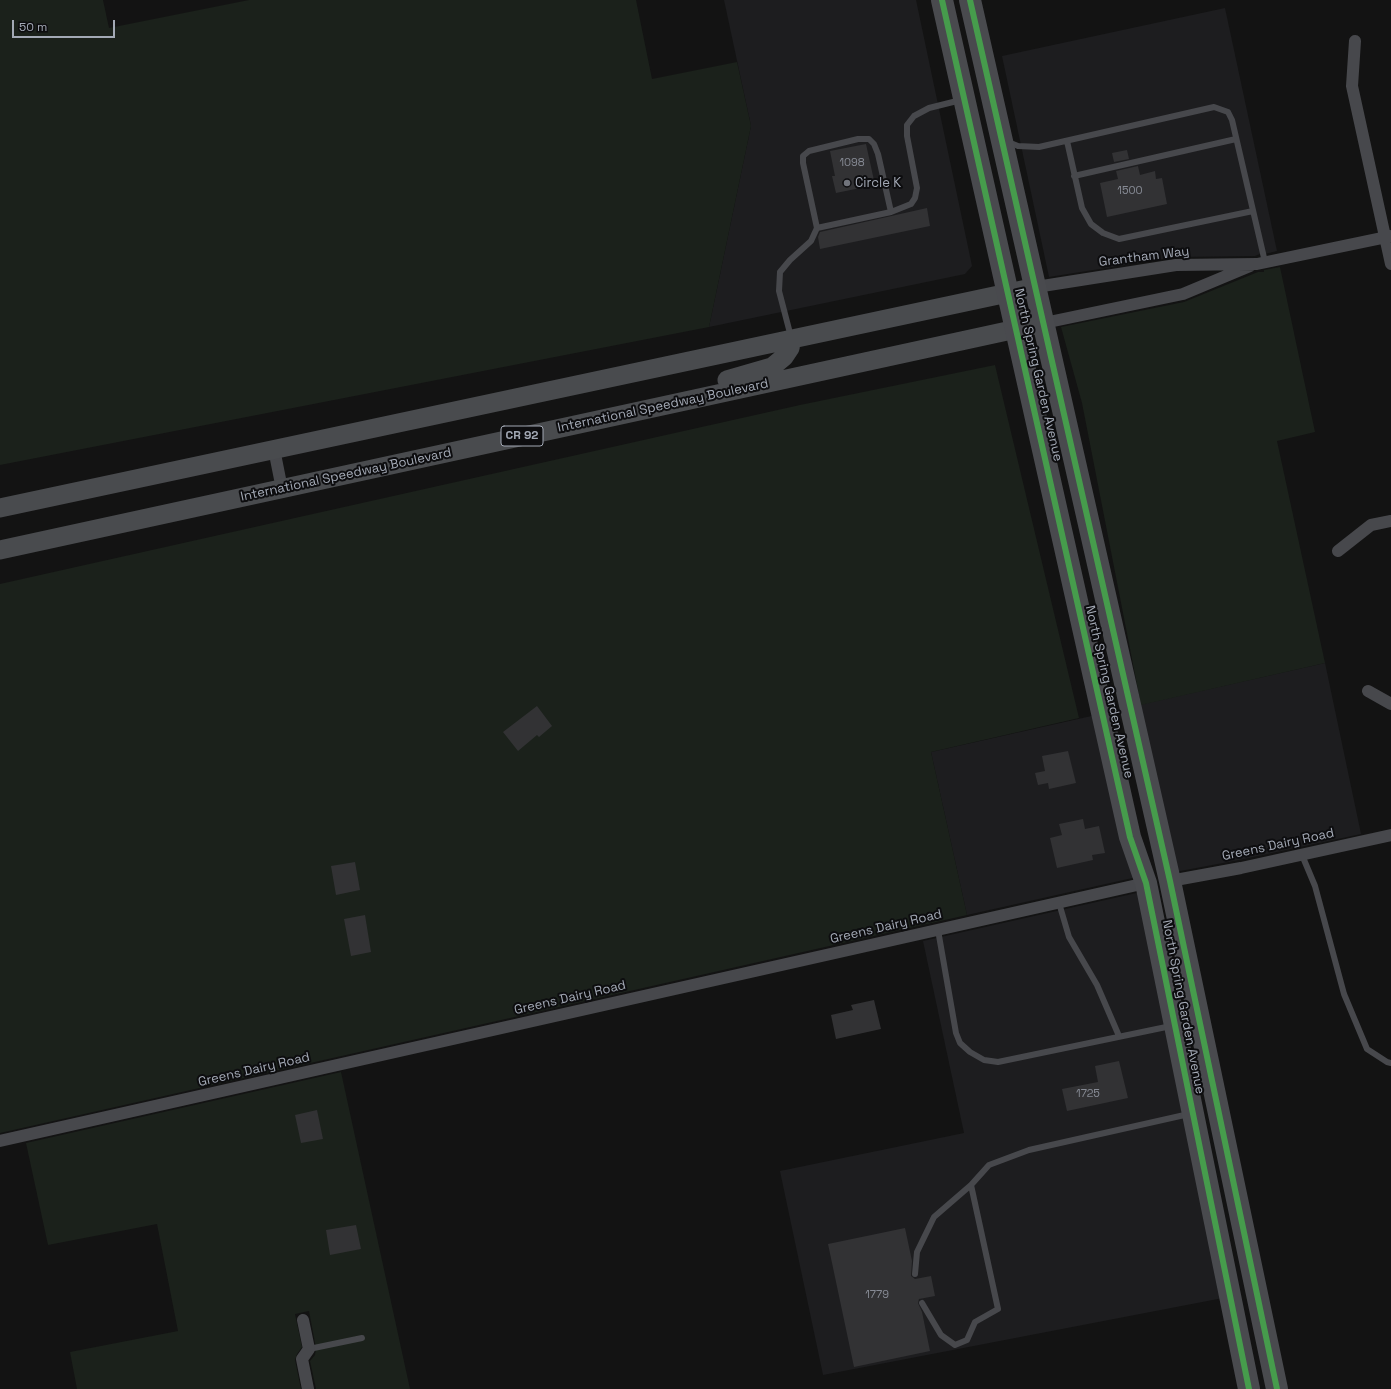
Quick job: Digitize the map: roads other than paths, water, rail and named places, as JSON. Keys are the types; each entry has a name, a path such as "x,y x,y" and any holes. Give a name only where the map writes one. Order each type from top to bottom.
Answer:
{"highway":[{"name":"North Spring Garden Avenue","path":"942,0 1130,837 1146,883 1249,1389"},
{"name":"North Spring Garden Avenue","path":"970,0 1170,881 1278,1389"},
{"path":"1130,837 1149,864 1170,881"},
{"path":"1146,883 1151,895 1159,903 1181,934"}],"main road":[{"path":"0,508 1036,287"},
{"name":"International Speedway Boulevard","path":"0,550 1044,323"},
{"path":"598,420 772,367 784,358 790,348 792,339"}],"street":[{"path":"1355,41 1352,86 1388,236 1391,264"},
{"name":"Grantham Way","path":"1044,323 1183,294 1261,263 1388,236"},
{"name":"Grantham Way","path":"1036,287 1176,265 1261,263"},
{"path":"274,449 282,489"},
{"path":"1338,551 1371,525 1391,521"},
{"path":"1368,691 1391,704"},
{"name":"Greens Dairy Road","path":"1170,881 1241,868 1391,835"},
{"name":"Greens Dairy Road","path":"0,1141 1146,883"},
{"path":"303,1320 309,1349 302,1359 308,1389"}],"lane":[{"path":"817,228 891,212 911,204 915,198 917,188 907,136 907,125 914,116 929,108 965,99"},
{"path":"1002,140 1018,146 1038,147 1214,107 1228,112 1232,120 1253,211 1261,263"},
{"path":"792,339 779,291 780,272 790,260 811,241 817,228 803,163 803,156 809,151 858,139 869,139 874,144 878,154 891,212"},
{"path":"1074,176 1236,139"},
{"path":"1066,141 1082,208 1091,224 1103,233 1119,239 1253,211"},
{"path":"1302,855 1315,886 1344,994 1355,1021 1367,1049 1391,1063"},
{"path":"1059,903 1069,937 1097,985 1119,1036"},
{"path":"938,930 956,1033 960,1043 970,1052 984,1060 998,1062 1175,1025"},
{"path":"915,1274 917,1252 934,1217 971,1185 988,1165 1029,1150 1193,1114"},
{"path":"922,1303 941,1335 955,1345 968,1340 974,1322 998,1309 971,1185"},
{"path":"309,1349 362,1338"}],"place":[{"name":"Circle K","path":"847,183"}]}
